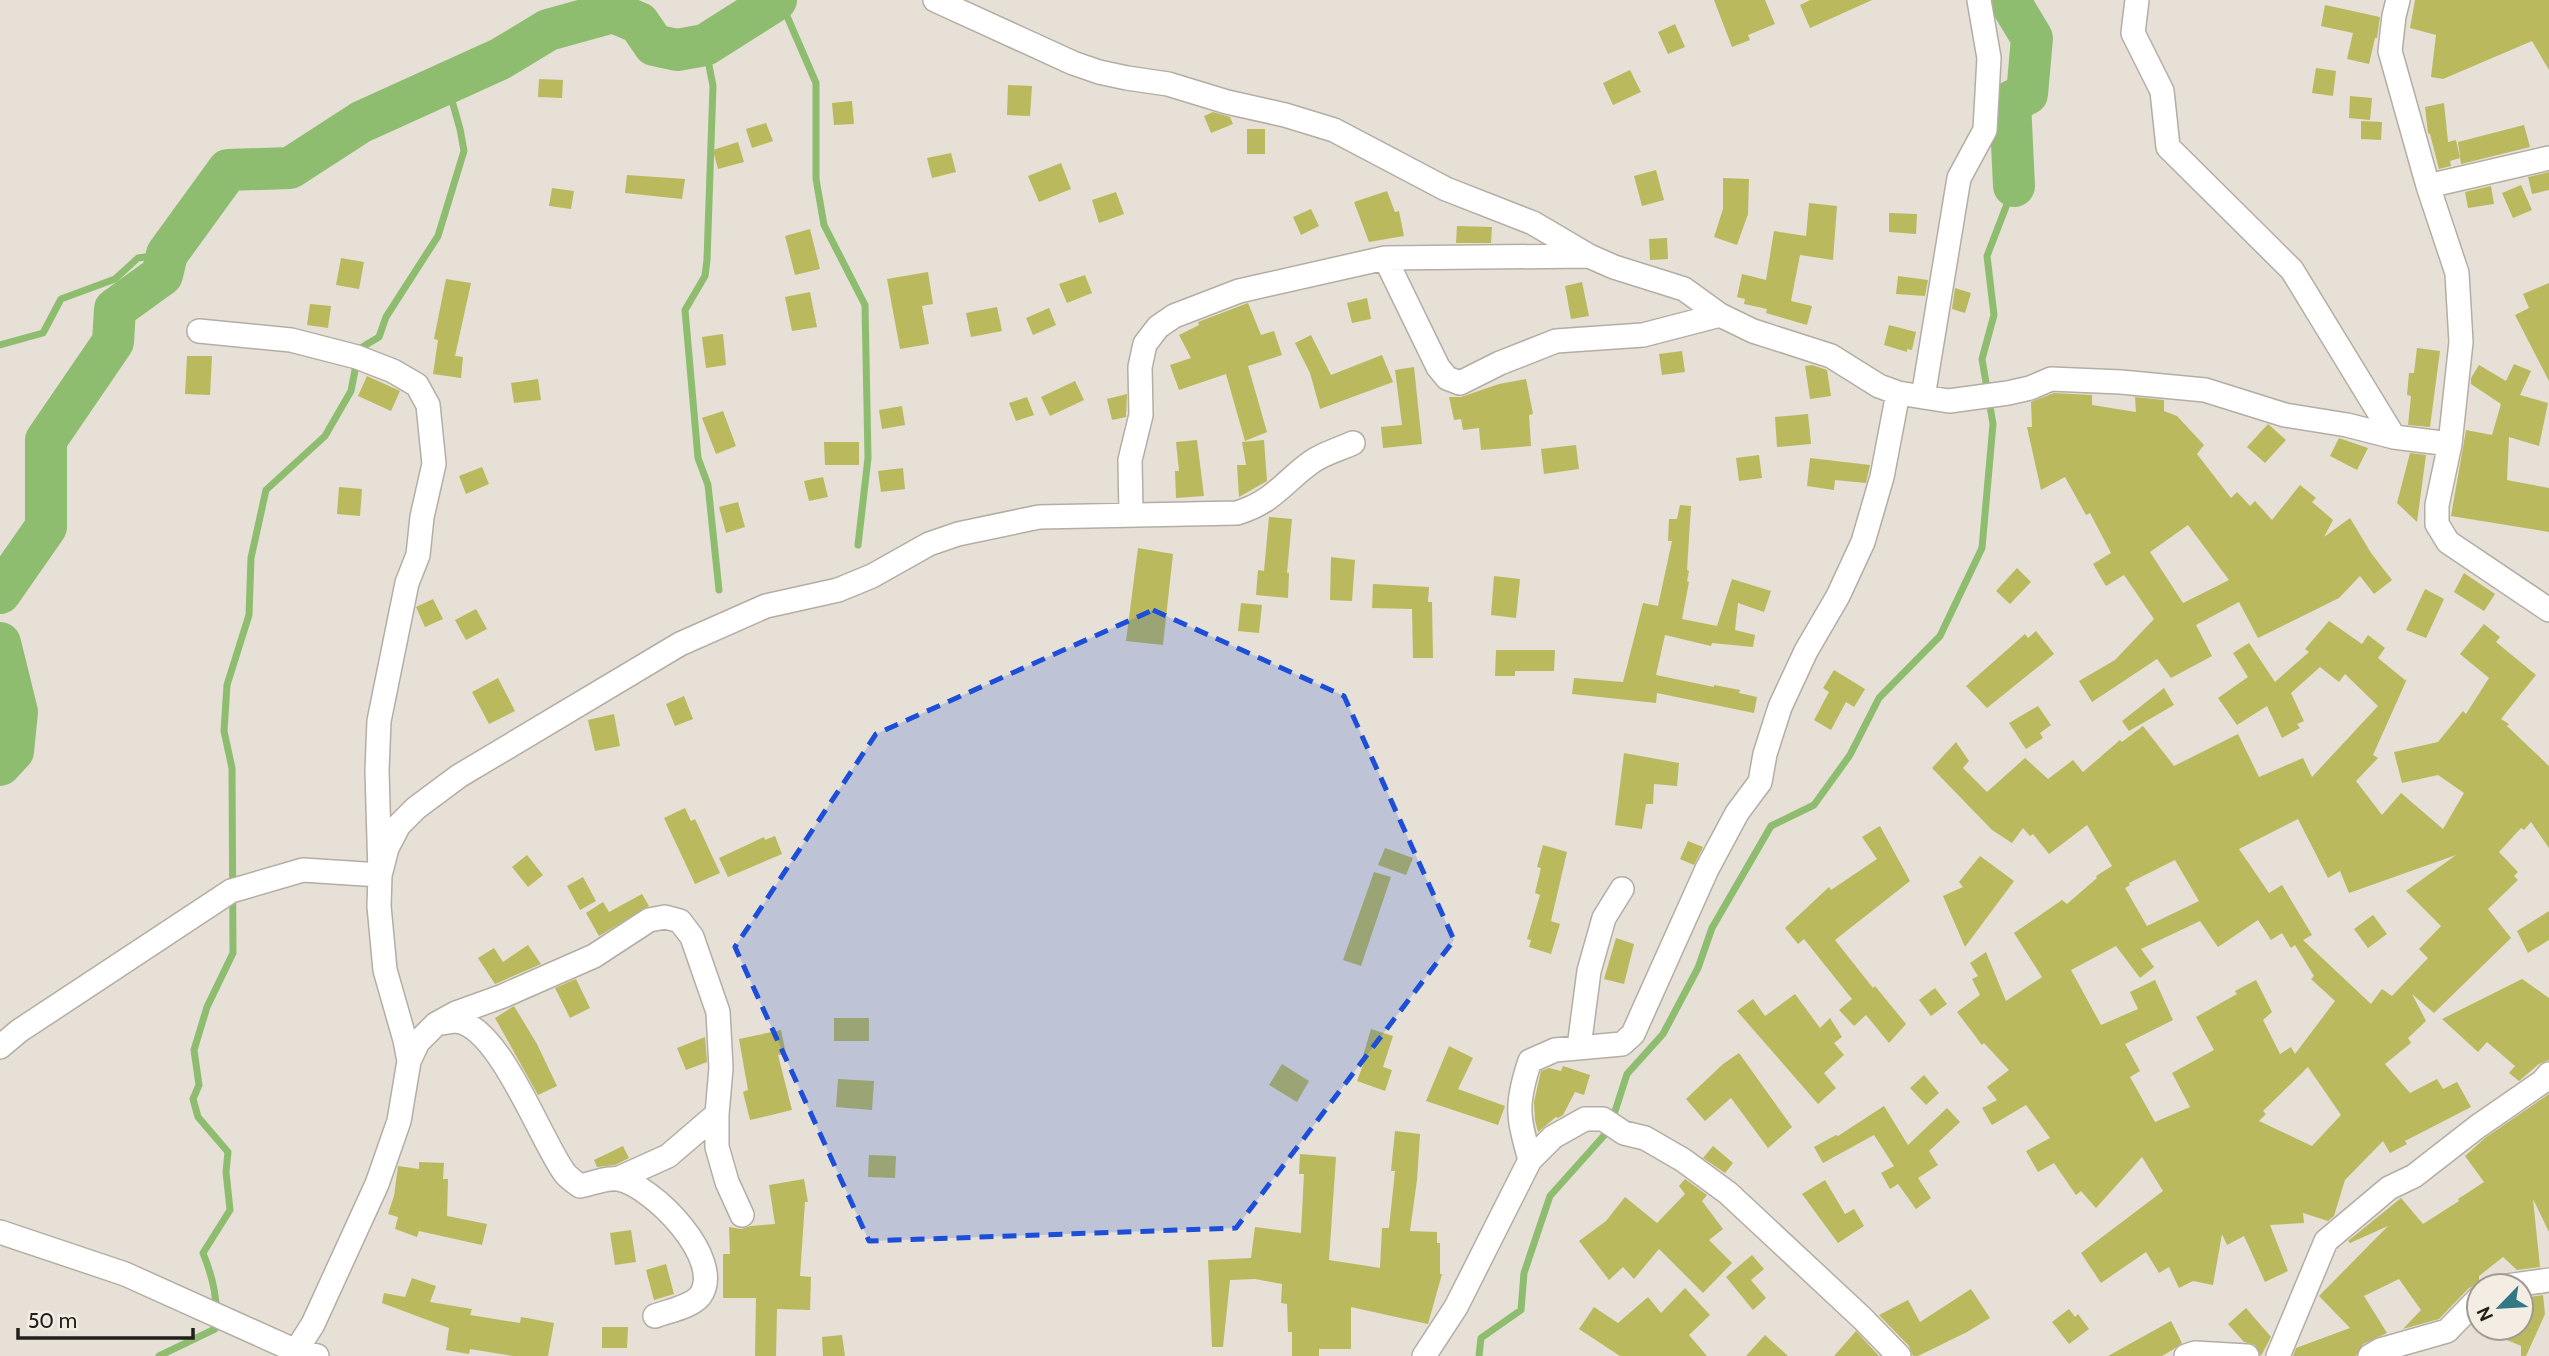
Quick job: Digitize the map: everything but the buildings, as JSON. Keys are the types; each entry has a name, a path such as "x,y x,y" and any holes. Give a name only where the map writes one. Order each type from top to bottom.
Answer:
{"street":[{"path":"935,0 1073,63 1127,78 1168,83 1334,131 1446,189 1533,223 1588,256 1684,289 1720,315 1753,331 1831,356 1879,386 1898,393 1949,401 2008,393 2031,388 2051,379 2121,382 2205,390 2285,415 2347,425 2394,437 2450,444"},
{"path":"1923,397 1959,178 1985,130 1989,58 1979,0"},
{"path":"2137,0 2133,33 2162,91 2168,147 2292,270 2394,437"},
{"path":"2398,0 2390,51 2428,186 2457,273 2461,342 2450,444 2437,505 2437,524 2448,542 2549,610"},
{"path":"2428,186 2549,158"},
{"path":"1131,514 1130,460 1141,415 1140,367 1145,344 1158,327 1174,316 1239,290 1385,258 1588,256"},
{"path":"1385,258 1438,367 1447,379 1460,383 1500,363 1556,341 1643,335 1720,315"},
{"path":"199,331 290,340 357,357 393,371 416,385 428,405 434,464 422,517 418,555 407,583 379,721 377,770 379,906 385,970 409,1061"},
{"path":"1530,1160 1520,1124 1520,1093 1530,1061 1555,1050 1622,1044 1633,1034 1707,869 1737,813 1760,782 1765,754 1780,708 1805,651 1850,574 1870,523 1887,457 1898,393"},
{"path":"380,875 387,848 399,825 416,808 459,776 694,636 766,606 838,590 872,576 929,544 958,534 1039,517 1237,513 1256,508 1274,496 1315,459 1353,443"},
{"path":"0,1046 231,891 303,870 380,875"},
{"path":"1579,1047 1589,971 1604,918 1622,889"},
{"path":"0,1232 125,1274 300,1354 377,1184 399,1121 409,1061 418,1042 436,1024 456,1013 503,996 594,956 649,920 665,917 680,921 692,937 718,1012 721,1068 717,1114 718,1147 727,1182 742,1215"},
{"path":"436,1024 456,1021 471,1026 493,1048 510,1071 536,1125 565,1175 580,1186 617,1179 668,1156 717,1114"},
{"path":"2278,1356 2326,1241 2389,1188 2414,1176 2477,1127 2543,1082 2549,1074"},
{"path":"1424,1356 1456,1307 1530,1160 1553,1137 1585,1119 1603,1119 1624,1133 1645,1138 1683,1160 1728,1193 1899,1356"},
{"path":"617,1179 638,1188 675,1217 703,1257 705,1279 700,1296 688,1304 655,1316"},
{"path":"2370,1356 2380,1350 2447,1331 2465,1312"},
{"path":"2186,1356 2195,1353 2247,1356"}],"highlighted area":[{"path":"1153,610 1344,696 1454,940 1236,1228 869,1241 735,947 876,734"}],"waterway":[{"path":"0,593 46,527 46,440 113,342 115,309 162,275 167,254 228,170 290,168 361,122 500,59 548,30 613,12 639,23 654,45 677,50 705,45 776,0"},
{"path":"780,0 816,83 816,179 824,225 865,305 868,458 858,545"},
{"path":"2009,0 2032,38 2027,94 2010,102 2014,186"},
{"path":"705,45 713,86 707,260 705,276 685,310 698,458 708,485 719,590"},
{"path":"159,1356 215,1329 214,1290 203,1253 230,1210 226,1172 228,1152 198,1117 193,1099 199,1085 194,1050 207,1007 233,953 232,768 224,731 227,685 249,615 251,558 266,490 325,436 351,391 359,349 379,337 386,317 438,236 464,151 447,83"},
{"path":"1479,1356 1481,1338 1521,1310 1524,1273 1550,1196 1609,1130 1627,1074 1663,1034 1698,968 1712,928 1771,826 1814,805 1850,755 1879,698 1940,636 1982,548 1993,424 1982,359 1994,315 1987,256 2014,186"},
{"path":"0,345 43,333 61,299 115,279 138,258 167,254"},
{"path":"0,643 17,712 13,751 0,765"}]}
